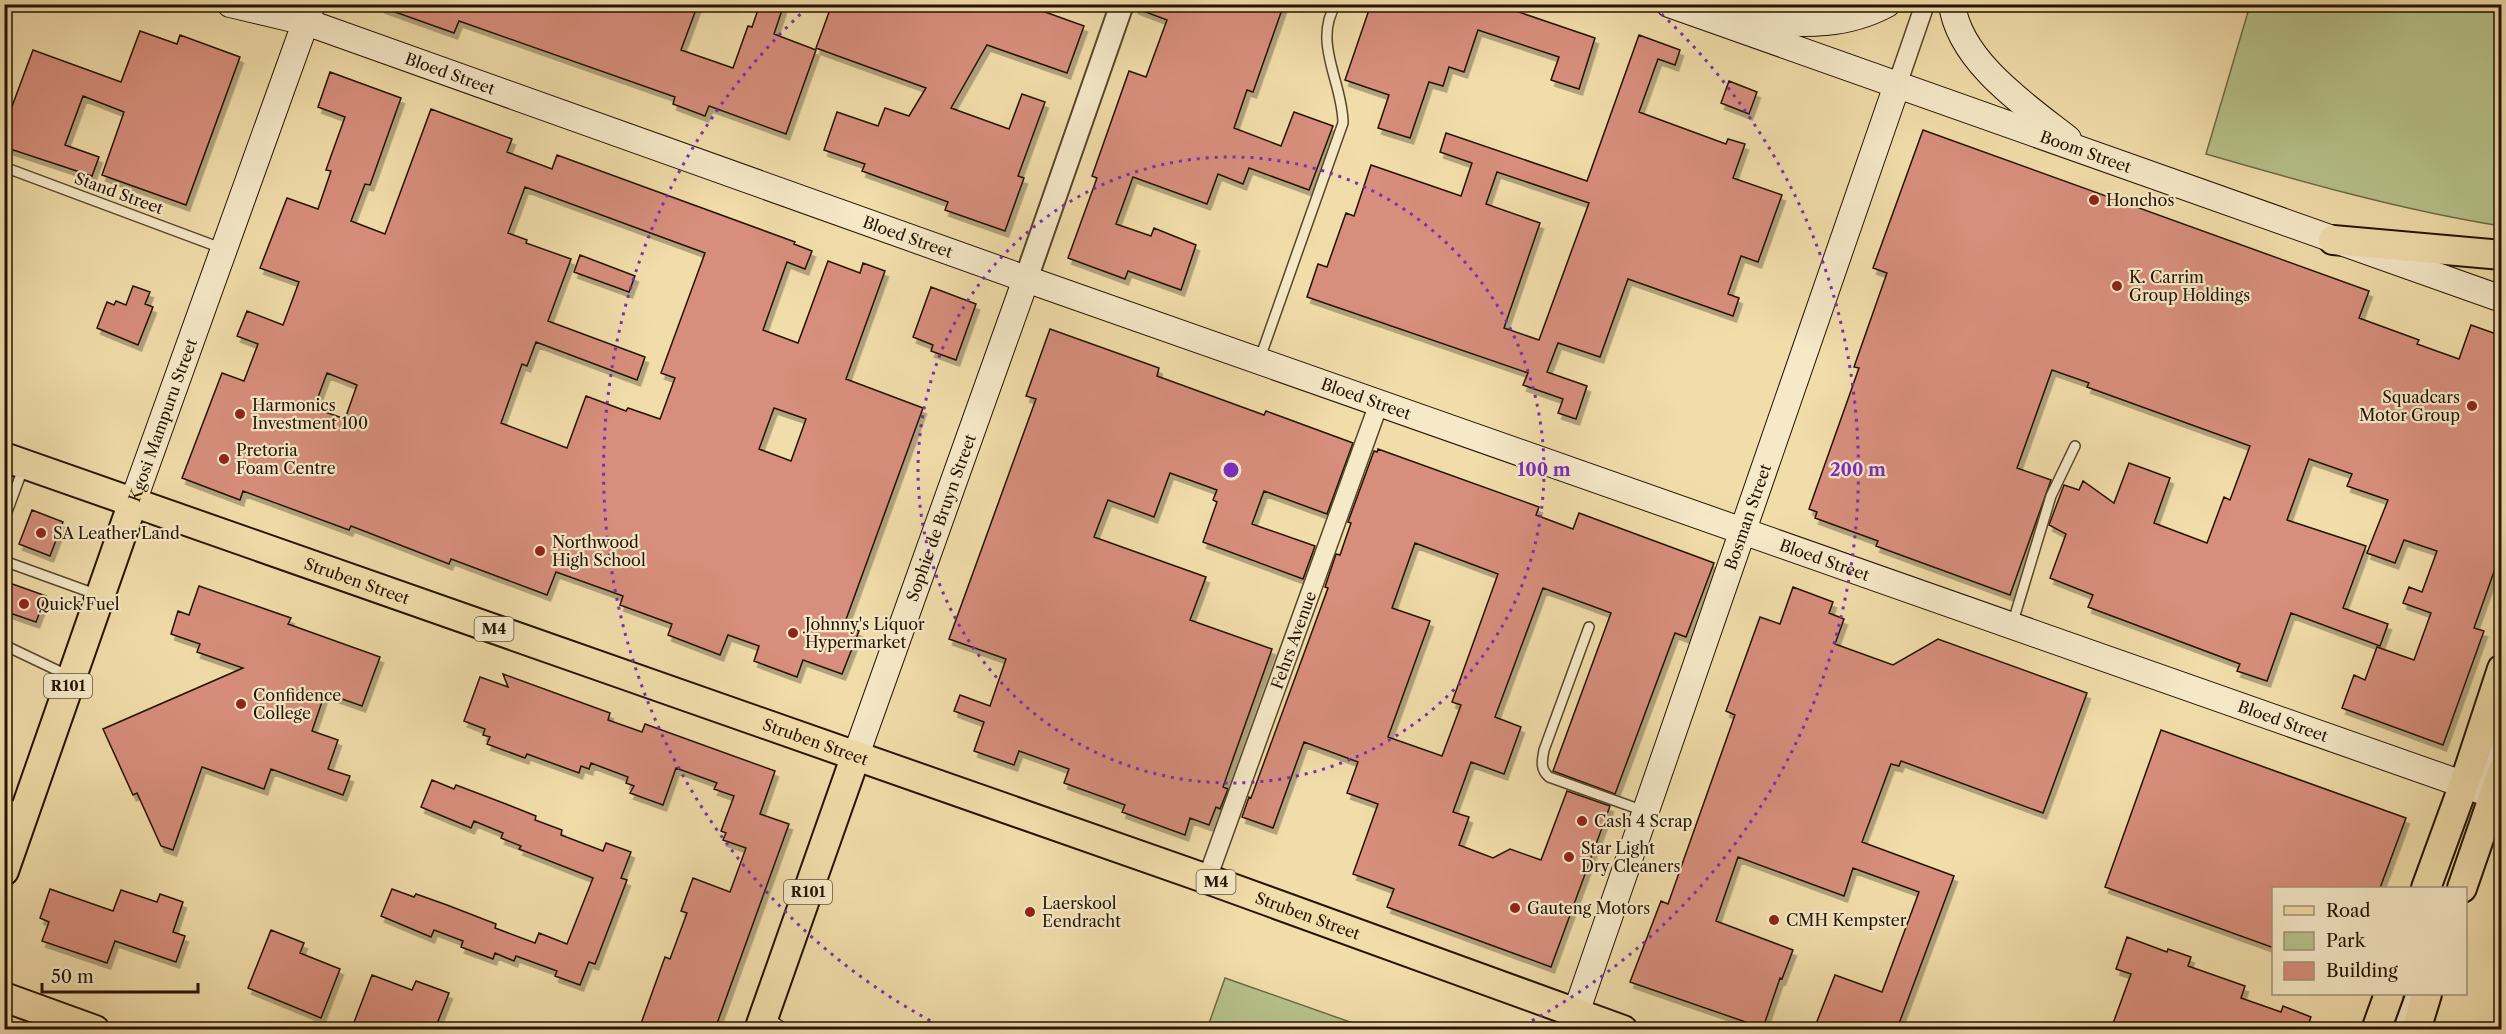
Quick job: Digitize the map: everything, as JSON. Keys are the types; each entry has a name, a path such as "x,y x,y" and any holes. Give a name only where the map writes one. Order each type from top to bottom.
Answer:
{"main road":[{"name":"Bloed Street","path":"230,4 309,13 1026,279 2012,627 2487,790"},
{"name":"Boom Street","path":"1669,4 2502,299"},
{"path":"1707,18 1827,23 1866,16 1887,4"},
{"path":"1952,4 1961,36 1972,55 2041,118 2085,152"},
{"name":"Kgosi Mampuru Street","path":"4,871 15,806 71,677 309,13"},
{"name":"Bosman Street","path":"1573,1021 1897,86"},
{"path":"2333,240 2502,255"},
{"name":"Sophie de Bruyn Street","path":"770,1025 856,755 1026,279"},
{"name":"Struben Street","path":"14,461 1207,879 1573,1021 1623,1029"},
{"path":"2462,887 2487,790 2502,669"},
{"path":"2427,887 2487,790"},
{"path":"2376,1029 2388,995"},
{"path":"2416,1029 2426,995"},
{"path":"4,997 96,1029"}],"street":[{"name":"Sophie de Bruyn Street","path":"1026,279 1122,4"},
{"name":"Bosman Street","path":"1897,86 1925,4"},
{"name":"Fehrs Avenue","path":"1207,879 1379,403"}],"lane":[{"path":"1259,360 1343,123 1343,110 1335,86 1326,31 1336,4"},
{"name":"Stand Street","path":"4,167 223,248"},
{"path":"2012,627 2051,496 2075,446"},
{"path":"4,520 14,461"},
{"path":"4,561 100,596"},
{"path":"1589,627 1541,764 1549,777 1646,812"},
{"path":"5,647 71,677"},
{"path":"2487,790 2502,727"},
{"path":"2398,1029 2410,995"}],"green space":[{"path":"2250,5 2501,5 2501,226 2389,204 2206,154"},
{"path":"1225,978 1370,1029 1207,1029"}],"building":[{"path":"381,4 698,4 681,50 733,68 748,26 752,27 760,4 784,4 774,34 816,50 786,134 709,106 705,116 673,104 675,97 459,21 454,33 381,7"},
{"path":"832,4 1023,4 1084,26 1067,73 987,45 951,108 1009,129 1022,94 1045,102 1018,176 1024,178 1005,231 945,210 948,202 862,171 865,164 824,150 837,112 878,126 885,108 909,116 926,88 816,48"},
{"path":"1135,4 1284,4 1253,92 1247,90 1234,128 1281,146 1294,112 1333,126 1309,190 1249,168 1243,184 1218,174 1207,204 1133,177 1116,224 1151,236 1154,228 1196,245 1181,290 1128,271 1125,279 1068,258 1097,178 1092,176 1129,71 1146,77 1167,20 1135,8"},
{"path":"1371,4 1495,4 1595,38 1579,89 1551,80 1559,57 1478,30 1464,72 1449,67 1443,86 1429,82 1410,138 1378,128 1389,95 1345,80"},
{"path":"140,31 177,44 180,35 240,57 186,205 102,175 124,112 83,96 65,145 99,157 92,176 4,147 4,128 33,50 121,82"},
{"path":"1639,35 1680,50 1675,65 1658,59 1639,112 1726,144 1728,139 1745,144 1733,178 1782,195 1758,262 1741,256 1728,294 1739,298 1733,316 1628,279 1600,357 1558,343 1547,372 1587,386 1576,419 1558,413 1563,399 1523,385 1528,373 1307,297 1318,264 1327,267 1346,213 1354,216 1371,165 1461,196 1472,163 1440,152 1446,133 1587,181","holes":["1497,172 1589,203 1539,340 1504,328 1540,223 1486,204"]},
{"path":"330,72 401,98 370,185 365,184 351,221 385,234 431,109 512,139 507,152 552,169 557,155 795,242 794,244 812,251 805,269 787,262 763,330 798,343 828,261 860,273 863,263 885,271 846,379 923,408 844,625 859,631 842,674 803,660 797,677 754,661 759,646 728,635 720,655 668,635 672,624 620,605 623,596 556,572 547,595 451,559 449,564 351,526 349,530 243,491 240,500 182,478 222,373 244,381 258,344 237,336 247,311 283,325 299,282 260,268 287,198 318,209 331,171 326,170 345,117 318,107","holes":["525,187 705,253 661,373 675,378 660,419 628,408 626,411 586,396 567,448 501,423 522,364 527,366 536,342 637,380 645,357 548,321 571,259 526,243 527,240 508,233","327,373 357,385 345,419 314,408","774,408 806,419 791,461 759,449"]},
{"path":"1729,81 1757,92 1749,114 1721,103"},
{"path":"1923,130 2369,291 2359,318 2419,340 2417,344 2459,359 2471,325 2502,336 2502,549 2474,628 2484,631 2443,745 2342,708 2354,675 2365,680 2377,647 2414,660 2431,613 2403,603 2409,587 2422,592 2437,551 2404,540 2395,563 2367,553 2388,500 2347,486 2352,474 2309,459 2287,520 2366,546 2343,608 2388,624 2380,646 2291,613 2267,681 2237,671 2240,664 2088,607 2093,595 2050,578 2066,534 2049,525 2064,485 2079,490 2083,481 2114,503 2129,463 2170,478 2154,523 2207,543 2224,497 2230,500 2250,446 2087,387 2089,383 2052,370 2017,468 2051,480 2010,595 1876,546 1878,541 1815,518 1817,512 1809,509 1859,368 1854,367 1887,273 1873,268"},
{"path":"580,255 635,276 629,292 574,272"},
{"path":"133,286 150,292 145,304 153,307 138,345 97,328 107,302 114,305 116,301 126,305"},
{"path":"931,287 976,304 956,360 931,351 933,345 913,337"},
{"path":"1050,329 1159,368 1157,376 1264,415 1266,411 1353,443 1327,514 1264,491 1252,524 1315,546 1303,579 1203,542 1217,502 1213,500 1217,490 1170,473 1154,517 1108,500 1094,537 1206,577 1190,620 1272,649 1223,787 1228,789 1220,809 1216,807 1209,825 1190,818 1185,835 1122,812 1125,805 1064,783 1069,769 1019,751 1014,765 974,751 984,722 954,711 960,695 990,706 1006,659 949,639 1036,399 1026,396"},
{"path":"1378,449 1539,507 1536,515 1573,529 1579,513 1714,563 1686,637 1675,633 1615,794 1553,771 1611,613 1543,588 1495,717 1521,727 1504,774 1471,762 1453,812 1469,817 1459,845 1493,858 1510,849 1541,860 1567,791 1610,806 1551,967 1387,907 1394,889 1353,874 1378,804 1347,793 1358,762 1304,742 1273,828 1242,817 1328,588 1325,587 1336,554 1340,555 1351,523 1348,522 1374,451 1377,452","holes":["1415,543 1498,574 1452,702 1461,705 1442,756 1388,737 1430,621 1392,608"]},
{"name":"SA Leather Land","path":"32,510 63,522 50,556 19,544"},
{"name":"Quick Fuel","path":"4,581 46,596 36,622 4,611"},
{"path":"199,586 291,618 288,624 380,657 362,706 325,693 312,731 338,740 328,769 350,776 343,795 271,769 264,789 202,767 173,850 161,846 137,793 133,795 103,729 243,668 197,652 200,644 171,634 178,611 189,615"},
{"path":"1793,587 1833,602 1829,613 1844,619 1835,644 1893,665 1938,639 2087,693 2043,813 1901,761 1899,766 1891,764 1862,842 1954,876 1897,1029 1814,1029 1835,975 1882,992 1919,892 1853,868 1844,896 1738,857 1716,921 1793,950 1782,979 1780,978 1763,1028 1630,982 1661,901 1668,904 1735,715 1726,711 1760,617 1780,624"},
{"path":"503,674 610,713 608,720 642,732 645,724 775,771 760,814 789,824 715,1029 639,1029 665,957 670,959 687,913 681,911 693,878 730,892 746,848 723,840 726,833 721,831 734,796 714,789 717,783 676,768 663,805 630,793 634,786 626,783 628,777 591,763 589,769 581,766 579,773 527,754 525,758 487,744 490,737 483,735 485,729 464,721 480,677 508,687"},
{"path":"2161,730 2406,818 2380,887 2272,887 2272,947 2105,887"},
{"path":"432,780 454,789 456,785 536,816 535,820 562,830 561,835 603,851 606,843 631,852 621,878 627,880 595,964 589,962 580,985 555,976 557,971 516,956 514,961 495,953 493,959 461,947 463,941 434,930 431,937 381,916 392,889 414,897 416,894 447,905 496,924 495,928 535,943 539,933 567,944 593,878 519,849 521,846 501,838 503,833 474,821 471,828 421,807"},
{"path":"50,889 113,911 121,890 157,902 160,894 183,902 173,932 185,936 176,962 115,941 107,963 42,941 49,922 40,918"},
{"path":"271,930 304,943 300,953 340,969 321,1018 248,988"},
{"path":"2127,937 2167,952 2168,949 2191,957 2188,966 2245,986 2241,998 2281,1012 2283,1006 2311,1017 2309,1022 2324,1027 2323,1029 2111,1029 2131,974 2116,969"},
{"path":"372,975 412,990 416,981 449,993 435,1029 366,1029 353,1025"}],"place":[{"name":"Honchos","path":"2094,200"},
{"name":"K. Carrim Group Holdings","path":"2117,286"},
{"name":"Squadcars Motor Group","path":"2472,406"},
{"name":"Harmonics Investment 100","path":"240,414"},
{"name":"Pretoria Foam Centre","path":"224,459"},
{"name":"SA Leather Land","path":"41,533"},
{"name":"Northwood High School","path":"540,551"},
{"name":"Quick Fuel","path":"24,604"},
{"name":"Johnny's Liquor Hypermarket","path":"793,633"},
{"name":"Confidence College","path":"241,704"},
{"name":"Cash 4 Scrap","path":"1582,821"},
{"name":"Star Light Dry Cleaners","path":"1569,857"},
{"name":"Gauteng Motors","path":"1515,908"},
{"name":"Laerskool Eendracht","path":"1030,912"},
{"name":"CMH Kempster","path":"1774,920"}]}
